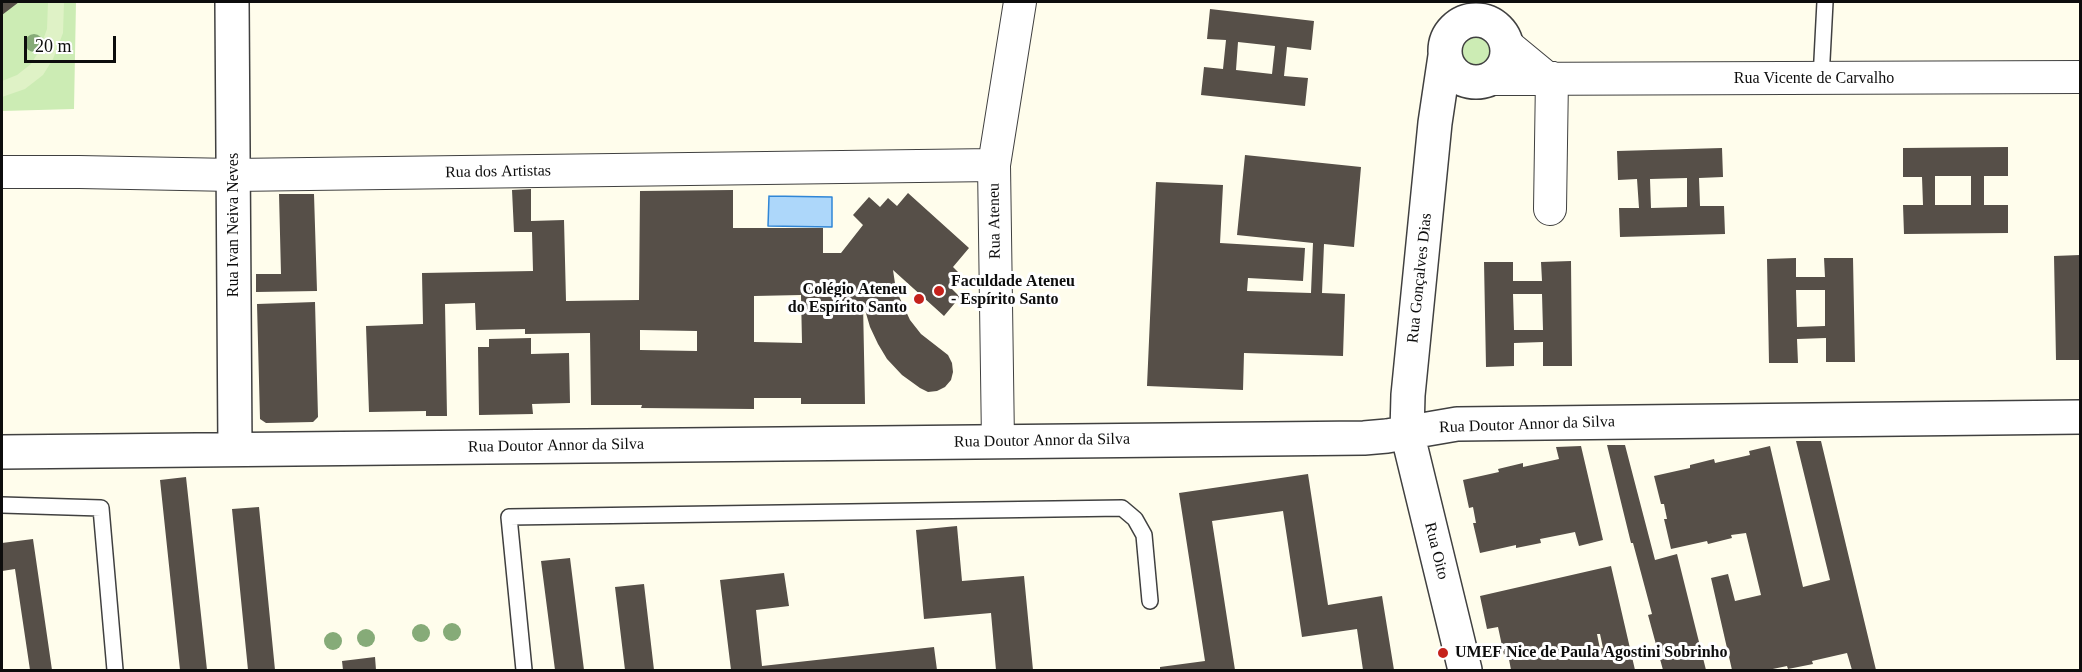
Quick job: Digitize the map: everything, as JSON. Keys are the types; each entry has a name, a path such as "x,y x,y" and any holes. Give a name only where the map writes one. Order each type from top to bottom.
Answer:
{"street":[{"name":"Rua Ivan Neiva Neves","path":"232,2 235,449"},
{"name":"Rua Ateneu","path":"998,442 994,165 1020,2"},
{"name":"Rua Gonçalves Dias","path":"1407,432 1408,394 1435,123 1447,45 1459,2"},
{"path":"1484,81 1466,81 1449,67 1447,45 1458,24 1470,20 1483,20 1494,24 1550,78 1550,209"},
{"path":"1435,123 1449,104 1462,92 1501,71 1507,58 1494,24"},
{"name":"Rua Vicente de Carvalho","path":"1484,81 1550,78 2080,77"},
{"name":"Rua dos Artistas","path":"2,172 233,175 994,165"},
{"name":"Rua Doutor Annor da Silva","path":"2,452 1364,438 1457,424 2080,417"},
{"name":"Rua Oito","path":"1407,432 1465,670"}],"lane":[{"path":"1821,79 1825,2"},
{"path":"2,505 101,508 115,670"},
{"path":"524,670 509,517 1122,508 1135,519 1144,535 1150,601"}],"green space":[{"path":"2,2 76,2 74,109 2,111"},
{"path":"48,2 64,2 63,33 53,59 43,75 25,89 2,97 2,81 17,75 31,64 39,51 47,29"},
{"path":"1478,28 1492,33 1497,47 1492,61 1478,66 1464,61 1459,47 1464,33"}],"water":[{"path":"769,196 832,197 832,227 768,226"}],"building":[{"path":"2,2 19,2 2,15"},
{"path":"1210,9 1314,21 1311,50 1287,47 1284,76 1308,78 1305,106 1201,95 1204,67 1223,69 1226,40 1207,39","holes":["1238,42 1275,46 1272,74 1236,70"]},
{"path":"2008,147 2008,176 1984,176 1984,205 2008,205 2008,233 1904,234 1903,205 1923,205 1922,177 1903,177 1903,148","holes":["1935,176 1971,176 1971,205 1935,205"]},
{"path":"1722,148 1723,177 1699,178 1700,206 1724,206 1725,234 1620,237 1619,208 1639,208 1637,179 1618,180 1617,151","holes":["1687,178 1687,207 1651,208 1650,179"]},
{"path":"1245,155 1361,167 1354,247 1324,244 1322,293 1345,294 1343,356 1244,353 1243,390 1147,386 1156,182 1223,185 1220,243 1305,248 1303,281 1248,278 1247,291 1311,293 1313,243 1237,235"},
{"path":"531,189 531,221 564,220 566,301 639,300 640,191 733,190 733,228 823,228 823,253 841,253 863,225 853,215 869,197 880,207 888,198 897,206 908,193 969,248 953,267 961,275 950,287 960,297 944,316 893,270 896,290 910,320 921,334 948,355 952,363 951,380 945,387 928,392 902,375 887,359 878,344 863,303 865,404 801,404 801,398 754,398 754,409 591,405 590,333 525,334 525,329 476,330 475,303 445,304 447,416 426,416 426,411 369,412 366,326 423,324 422,273 533,271 532,232 514,232 512,190","holes":["801,295 802,343 754,342 754,296","640,330 697,331 697,351 640,350"]},
{"path":"279,194 314,194 317,291 256,292 256,274 281,274"},
{"path":"2080,255 2080,360 2056,360 2054,256"},
{"path":"1796,258 1796,277 1825,277 1824,258 1853,258 1855,362 1826,362 1826,338 1797,339 1798,363 1769,363 1767,259","holes":["1796,290 1825,290 1825,326 1797,327"]},
{"path":"1571,261 1572,366 1543,366 1543,342 1514,343 1514,366 1486,367 1484,262 1513,262 1513,281 1542,281 1541,262","holes":["1513,294 1542,294 1543,330 1514,330"]},
{"path":"315,302 318,417 313,422 266,423 260,419 257,304"},
{"path":"531,338 531,354 569,353 570,403 532,404 533,414 479,415 478,347 489,347 489,339"},
{"path":"1796,441 1821,441 1876,670 1852,670 1847,653 1788,669 1787,666 1768,670 1732,670 1711,578 1728,574 1735,601 1761,595 1746,533 1731,535 1732,538 1708,544 1707,541 1671,549 1664,519 1667,519 1664,504 1661,504 1654,476 1690,468 1690,465 1714,459 1715,463 1750,455 1749,451 1770,446 1803,587 1830,580"},
{"path":"1607,445 1625,445 1655,560 1677,554 1706,670 1663,670 1648,615 1652,614 1633,543 1631,543"},
{"path":"1581,446 1603,540 1579,546 1575,532 1540,539 1541,543 1516,548 1516,545 1480,553 1473,523 1476,523 1473,507 1469,508 1463,480 1499,472 1498,469 1523,463 1523,467 1559,459 1556,447"},
{"path":"1308,474 1328,605 1382,596 1394,670 1363,670 1357,629 1302,637 1283,511 1212,521 1235,670 1160,670 1160,667 1205,661 1179,493"},
{"path":"186,477 207,670 180,670 160,480"},
{"path":"259,507 275,670 248,670 232,509"},
{"path":"957,526 962,581 1024,576 1033,670 996,670 991,613 924,619 916,530"},
{"path":"33,539 52,670 30,670 15,569 2,571 2,543"},
{"path":"570,558 584,670 555,670 541,561"},
{"path":"1611,566 1635,670 1511,670 1508,654 1504,655 1498,627 1487,629 1480,596","holes":["1597,634 1600,634 1603,648 1600,649"]},
{"path":"784,573 789,606 756,610 762,666 934,647 937,670 731,670 720,580"},
{"path":"644,584 654,670 625,670 615,587"},
{"path":"375,657 376,670 343,670 342,661"}],"place":[{"name":"Faculdade Ateneu - Espírito Santo","path":"939,291"},
{"name":"Colégio Ateneu do Espírito Santo","path":"919,299"},
{"name":"UMEF Nice de Paula Agostini Sobrinho","path":"1443,653"}]}
